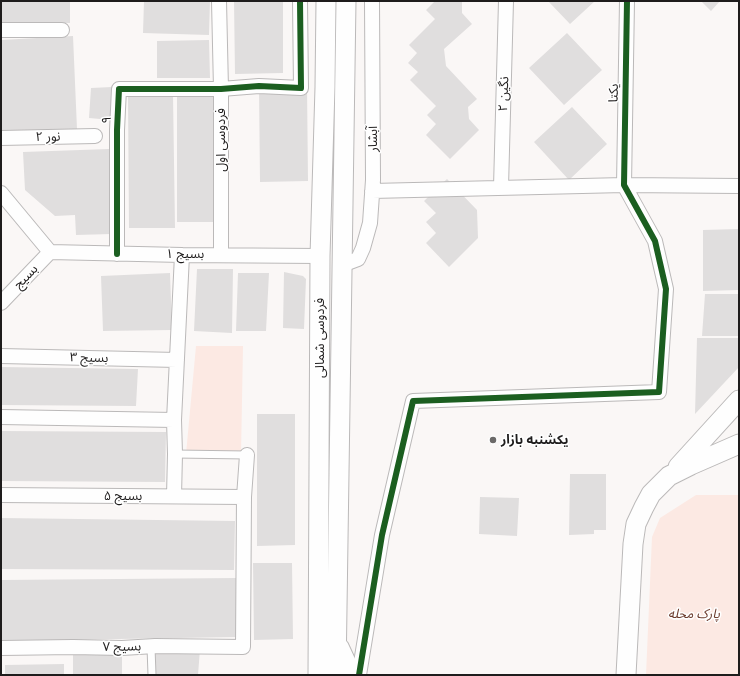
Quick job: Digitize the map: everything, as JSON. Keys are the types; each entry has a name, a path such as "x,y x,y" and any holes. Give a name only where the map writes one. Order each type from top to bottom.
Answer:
{"main road":[{"name":"فردوسی شمالی","path":"317,673 320,256 326,1"},
{"name":"فردوسی شمالی","path":"336,675 346,1"},
{"path":"624,672 633,544 636,524 651,494 739,400"},
{"path":"669,476 739,444"},
{"path":"336,640 352,675"}],"street":[{"name":"فردوسی اول","path":"219,1 221,89 221,254"},
{"path":"221,89 259,86 301,88 300,1"},
{"name":"آبشار","path":"342,264 358,259 363,248 370,222 372,191 372,1"},
{"name":"نگین ۲","path":"501,187 506,1"},
{"name":"یکتا","path":"624,185 626,1"},
{"path":"1,30 62,30"},
{"name":"۹","path":"117,254 117,130 119,89 221,89"},
{"name":"نور ۲","path":"1,138 96,136"},
{"path":"372,191 624,185 739,186"},
{"path":"359,675 382,535 413,400 658,392 666,289 655,241 624,185"},
{"path":"1,193 50,252"},
{"name":"بسیج ۱","path":"50,252 320,256"},
{"name":"بسیج","path":"1,303 50,252"},
{"path":"174,496 174,420 182,255"},
{"name":"بسیج ۳","path":"1,356 177,360"},
{"path":"1,417 174,420"},
{"path":"244,497 247,455"},
{"name":"بسیج ۵","path":"1,495 244,497"},
{"name":"بسیج ۷","path":"1,648 242,647 244,497"}],"lane":[{"path":"175,454 247,455"},
{"path":"151,647 152,675"}],"green space":[{"path":"196,346 243,346 241,455 186,454"},
{"name":"پارک محله","path":"696,495 739,495 739,675 646,675 652,537 660,518"}],"building":[{"path":"1,1 70,1 70,23 1,24"},
{"path":"144,1 210,1 209,35 143,33"},
{"path":"234,1 283,1 283,73 235,74"},
{"path":"435,1 462,1 462,13 472,24 444,49 446,66 477,99 468,107 469,119 479,130 450,159 426,135 436,124 427,115 436,106 410,80 418,72 408,63 417,53 409,45 435,19 426,10"},
{"path":"548,1 595,1 570,24"},
{"path":"701,1 720,1 711,11"},
{"path":"567,33 602,70 564,105 529,68"},
{"path":"73,36 77,129 1,137 1,40"},
{"path":"209,40 210,78 157,78 157,41"},
{"path":"259,86 307,86 308,181 260,182"},
{"path":"112,87 111,120 89,118 91,88"},
{"path":"128,95 173,95 175,228 129,228"},
{"path":"177,95 213,95 213,222 177,222"},
{"path":"572,107 607,144 569,180 534,142"},
{"path":"109,149 111,234 76,235 75,215 55,216 25,190 23,152"},
{"path":"447,179 477,210 478,238 449,267 426,243 436,233 426,222 436,213 424,201"},
{"path":"739,229 739,290 703,291 703,230"},
{"path":"197,269 233,269 232,333 194,331"},
{"path":"284,272 303,276 306,279 304,329 283,328"},
{"path":"170,273 172,330 103,331 101,276"},
{"path":"238,273 269,273 266,331 236,331"},
{"path":"705,294 739,294 739,336 702,336"},
{"path":"697,338 739,338 739,367 695,414"},
{"path":"1,367 138,369 136,406 1,405"},
{"path":"257,414 295,414 295,545 257,546"},
{"path":"1,431 166,432 165,482 1,481"},
{"path":"570,474 606,474 606,530 594,530 594,534 569,535"},
{"path":"480,497 519,498 517,536 479,534"},
{"path":"1,518 235,521 234,570 1,569"},
{"path":"253,563 292,563 293,639 254,640"},
{"path":"236,578 237,637 1,641 1,580"},
{"path":"155,646 200,649 198,675 153,675"},
{"path":"73,647 122,648 122,675 73,675"},
{"path":"64,664 64,675 5,675 5,665"}],"cycle path":[{"path":"117,254 117,130 119,89 221,89 259,86 301,88 300,1"},
{"path":"359,675 382,535 413,401 659,392 666,289 655,241 624,185 627,1"}],"place":[{"name":"یکشنبه بازار","path":"493,440"}]}
